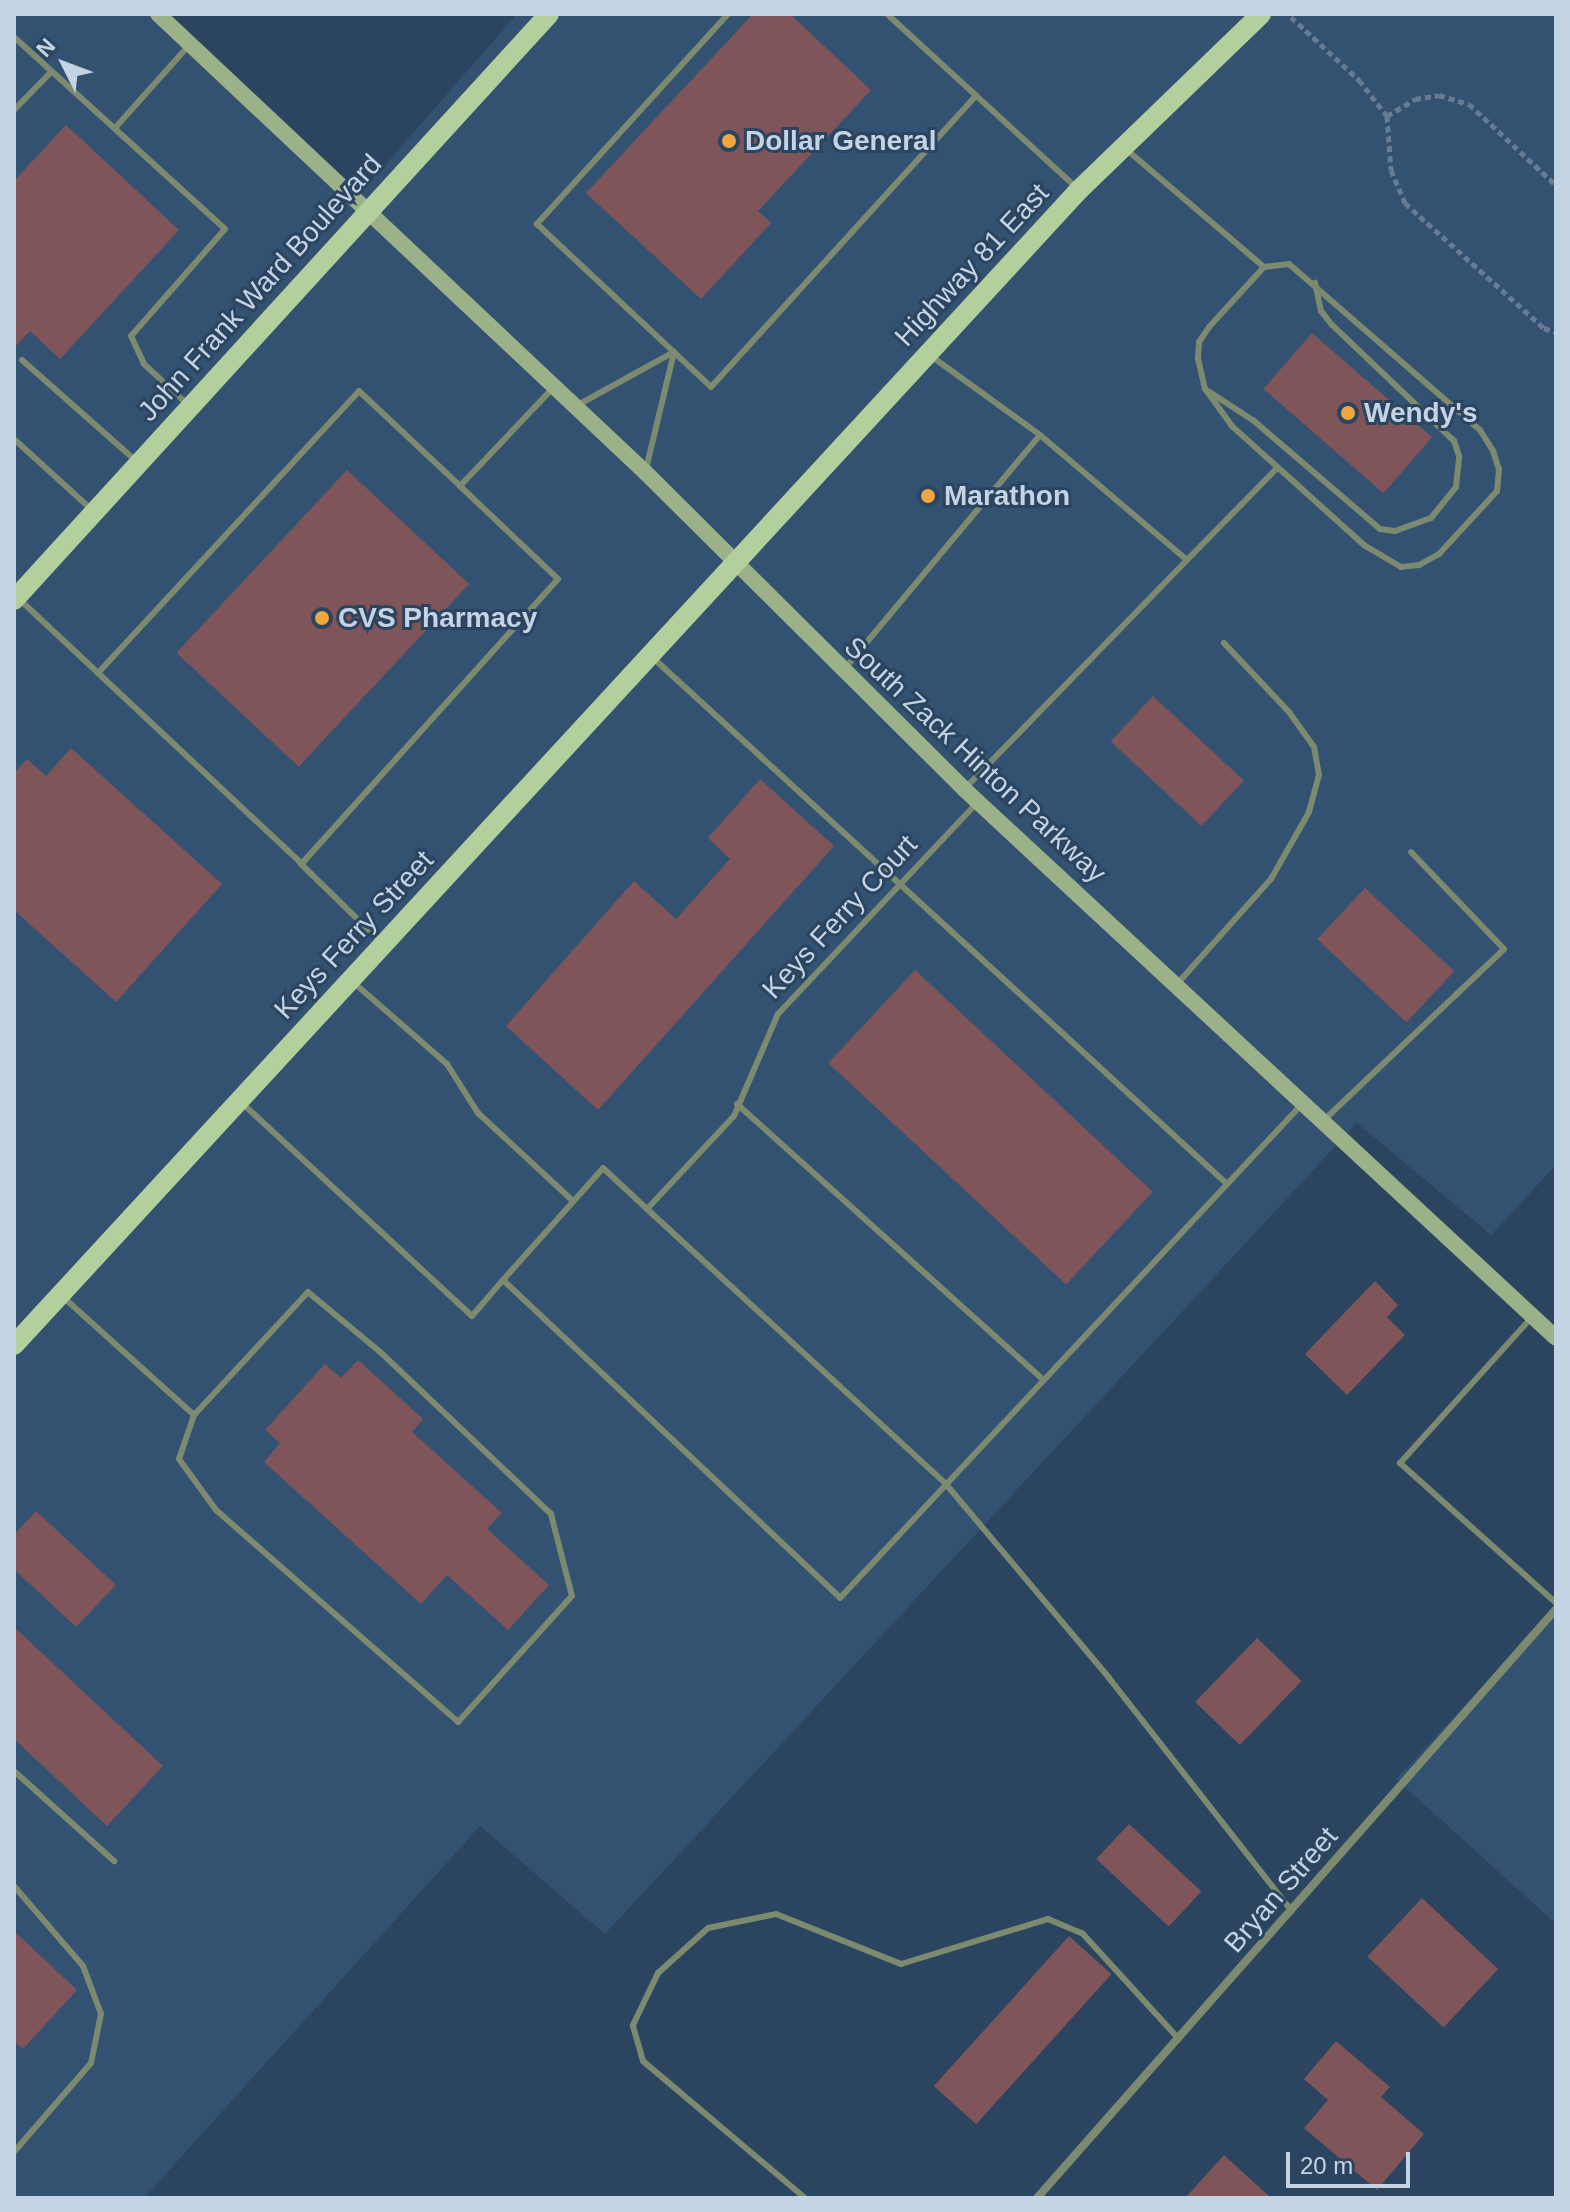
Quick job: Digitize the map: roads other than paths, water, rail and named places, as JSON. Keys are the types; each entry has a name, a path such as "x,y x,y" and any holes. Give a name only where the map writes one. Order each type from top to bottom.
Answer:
{"main road":[{"name":"South Zack Hinton Parkway","path":"158,14 370,208 645,472 841,672 964,789 1305,1100 1532,1317 1555,1335"},
{"name":"John Frank Ward Boulevard","path":"15,599 549,14"},
{"name":"Highway 81 East","path":"735,564 1079,190 1208,60 1261,14"},
{"name":"Keys Ferry Street","path":"14,1345 735,564"}],"street":[{"name":"Bryan Street","path":"1037,2198 1292,1911 1556,1606"}],"lane":[{"path":"728,14 537,224 711,387 976,96"},
{"path":"887,14 1079,190"},
{"path":"14,37 225,229 131,336 144,364 190,406"},
{"path":"115,128 190,44"},
{"path":"14,110 52,71"},
{"path":"1124,148 1264,267"},
{"path":"1289,264 1315,281 1480,430 1499,469 1497,491 1439,554 1419,565 1401,567 1364,545 1232,426 1205,389 1199,342 1264,267 1289,264"},
{"path":"1205,389 1254,421 1380,529 1395,531 1431,518 1456,487 1459,456 1454,441 1332,325 1321,311 1315,281"},
{"path":"576,406 674,352"},
{"path":"645,472 674,352"},
{"path":"928,353 1040,435 1187,560"},
{"path":"22,360 139,463"},
{"path":"460,486 555,386"},
{"path":"98,673 359,391 558,579 304,866"},
{"path":"841,672 1040,435"},
{"path":"14,439 94,512"},
{"path":"964,789 1277,468"},
{"path":"15,599 304,866 383,944"},
{"path":"1177,984 1271,879 1309,812 1319,775 1314,747 1289,712 1224,643"},
{"path":"650,654 1225,1182"},
{"name":"Keys Ferry Court","path":"647,1209 734,1116 778,1014 978,802"},
{"path":"1324,1120 1504,949 1411,852"},
{"path":"351,979 447,1064 478,1113 572,1200"},
{"path":"239,1100 472,1316 603,1168 945,1483 1109,1678 1292,1911"},
{"path":"503,1280 840,1598 1225,1182 1305,1100"},
{"path":"737,1104 1042,1379"},
{"path":"308,1292 379,1351 551,1514 572,1596 458,1722 216,1510 179,1459 194,1415 308,1292"},
{"path":"60,1295 194,1415"},
{"path":"1532,1317 1400,1463 1556,1606"},
{"path":"14,1771 114,1861"},
{"path":"14,1886 83,1966 101,2014 91,2063 14,2152"},
{"path":"805,2198 643,2061 633,2025 658,1973 708,1928 776,1914 901,1964 1048,1919 1083,1934 1179,2039"},
{"path":"14,2135 21,2145"}],"place":[{"name":"Dollar General","path":"729,141"},
{"name":"Wendy's","path":"1348,413"},
{"name":"Marathon","path":"928,496"},
{"name":"CVS Pharmacy","path":"322,618"}]}
